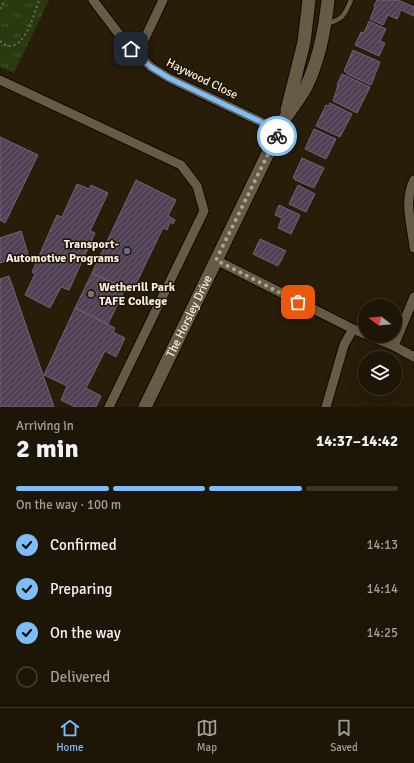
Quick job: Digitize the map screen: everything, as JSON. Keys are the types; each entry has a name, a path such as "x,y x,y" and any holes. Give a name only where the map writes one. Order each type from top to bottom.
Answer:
{"main road":[{"name":"The Horsley Drive","path":"145,407 280,131 285,118 304,42 309,0"},
{"name":"The Horsley Drive","path":"285,118 305,88 316,60 325,24 328,0"}],"street":[{"name":"Haywood Close","path":"93,0 125,42 151,67 169,78 280,131"},
{"path":"137,55 163,0"},
{"path":"0,80 181,165 197,186 204,211 109,407"},
{"path":"414,180 410,189 408,209 414,248"},
{"path":"216,260 358,331"},
{"path":"394,346 414,297"},
{"path":"326,407 344,345 353,329"},
{"path":"387,343 414,357"}],"lane":[{"path":"325,24 339,20 344,15 351,0"}],"path":[{"path":"0,9 5,0"},
{"path":"0,41 3,44 10,46 16,45 22,41 39,0"}],"green space":[{"path":"0,0 49,0 14,73 0,67"}],"building":[{"path":"377,0 398,0 414,7 414,16 401,10 397,19 388,15 383,25 370,19"},
{"path":"369,21 386,29 380,41 385,43 379,56 355,45 361,32 364,33"},
{"path":"353,50 380,62 371,85 347,74 344,71"},
{"path":"342,74 370,87 357,113 333,101 337,85"},
{"path":"330,103 352,114 340,137 316,126 326,105 329,106"},
{"path":"314,129 336,139 326,159 305,149"},
{"path":"0,137 38,155 5,223 0,220"},
{"path":"302,158 324,168 314,188 293,178"},
{"name":"Transport- Automotive Programs","path":"136,180 176,200 168,216 175,220 173,224 170,222 167,230 163,228 132,292 92,273"},
{"path":"77,184 89,189 91,185 108,193 90,231 95,233 69,290 61,287 50,308 25,295 35,274 32,272 57,215 62,217"},
{"path":"298,185 315,194 306,212 289,204"},
{"path":"279,205 300,215 291,234 278,228 282,218 275,215"},
{"path":"21,231 28,254 0,263 0,238"},
{"path":"260,239 286,251 278,266 253,254"},
{"path":"92,273 125,289 108,324 75,308"},
{"path":"9,276 54,407 0,407 0,279"},
{"path":"75,308 115,328 113,332 125,338 116,357 105,351 86,388 101,396 96,407 75,407 61,400 67,386 44,375"}],"way so far":[{"path":"277,136 216,260 298,302"}],"place":[{"name":"Transport- Automotive Programs","path":"127,251"},
{"name":"Wetherill Park TAFE College","path":"91,294"}],"route":[{"path":"131,49 151,67 169,78 280,131 277,136"}]}
